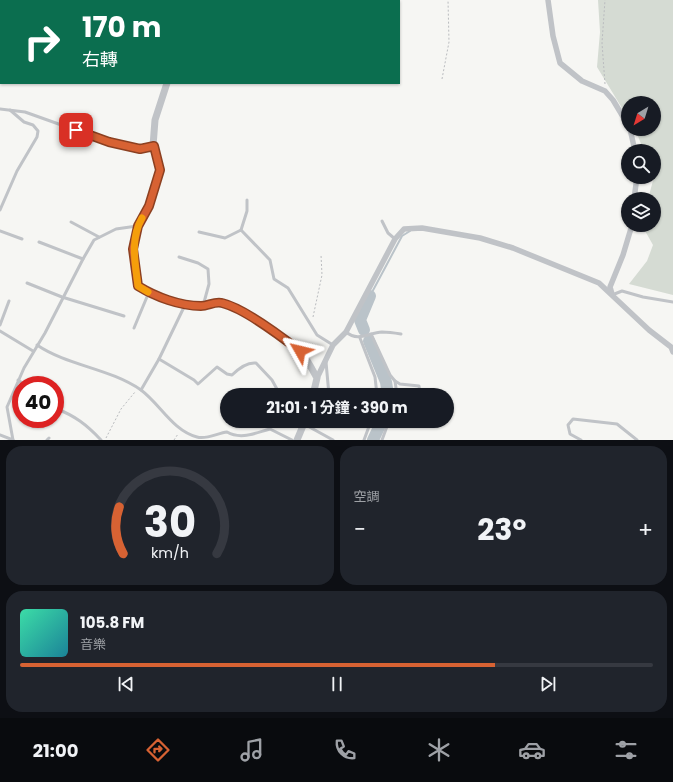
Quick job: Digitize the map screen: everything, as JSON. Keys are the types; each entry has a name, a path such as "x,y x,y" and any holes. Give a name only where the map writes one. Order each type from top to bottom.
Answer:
{"street":[{"path":"548,0 553,36 560,63 582,81 605,91 613,100 621,113"},
{"path":"167,84 155,120 154,146 160,170 149,206 138,226 133,249 138,286 149,292 185,305 203,306 220,302 229,305 277,334 300,351 317,378"},
{"path":"314,388 317,378 333,345 346,332 394,239 404,229 422,228 480,238 512,248 598,283 672,349"},
{"path":"612,294 610,286 624,255 630,232"},
{"path":"297,440 302,428"}],"lane":[{"path":"0,109 25,112 51,120 109,142 140,149 154,146"},
{"path":"0,210 17,171 37,137 38,131 33,124 24,122 10,110"},
{"path":"199,232 225,238 241,230 247,211 248,200"},
{"path":"382,221 388,233 394,239"},
{"path":"71,222 98,237"},
{"path":"20,376 45,332 82,259 94,240 116,229 138,226"},
{"path":"241,230 270,260 274,279 288,288 317,335 333,345"},
{"path":"0,231 22,239"},
{"path":"40,242 82,259"},
{"path":"179,257 198,263 208,269 209,284 203,306"},
{"path":"27,283 62,297 124,316"},
{"path":"612,294 622,291 643,297 673,302"},
{"path":"134,328 149,292"},
{"path":"0,325 9,301"},
{"path":"140,390 159,359 185,305"},
{"path":"0,331 33,351"},
{"path":"346,332 351,336 360,338 383,332 402,334"},
{"path":"371,334 390,375 395,381 400,384 419,386 419,388"},
{"path":"360,338 375,377 376,388"},
{"path":"37,345 47,352 75,363 105,372 140,390 182,429 198,438 227,432 235,437 244,436 270,429 292,440"},
{"path":"159,359 194,380 198,384 217,367 227,374 232,375 238,369 251,362 256,363 272,380 276,388"},
{"path":"325,360 328,388"},
{"path":"395,381 396,388"},
{"path":"12,395 7,407 13,440"},
{"path":"64,412 73,416 87,426 101,440"},
{"path":"581,440 570,434 568,425 573,419 617,424 637,440"},
{"path":"313,428 333,440"},
{"path":"364,440 368,428"},
{"path":"382,440 386,428"},
{"path":"0,435 13,440"}],"path":[{"path":"442,79 449,42 448,0"},
{"path":"605,0 602,43 605,91"},
{"path":"308,320 314,316 322,276 321,255"},
{"path":"104,440 121,409 140,390"},
{"path":"174,440 182,429"}],"shaded area":[{"path":"598,0 673,0 673,295 629,284 647,261 653,245 646,232 661,232 661,192 650,192 652,184 661,184 661,144 641,144 638,136 661,136 661,96 621,96 621,106 597,67 600,32"}],"waterway":[{"path":"370,296 402,236 410,231"},
{"path":"364,330 360,320 370,296"},
{"path":"369,341 386,382 387,388"},
{"path":"373,440 379,428"}],"slow traffic":[{"path":"142,218 138,226 133,249 138,286 148,292"}],"route":[{"path":"76,130 109,142 140,149 154,146 160,170 149,206 138,226 133,249 138,286 149,292 185,305 203,306 220,302 229,305 277,334 300,351"}]}
